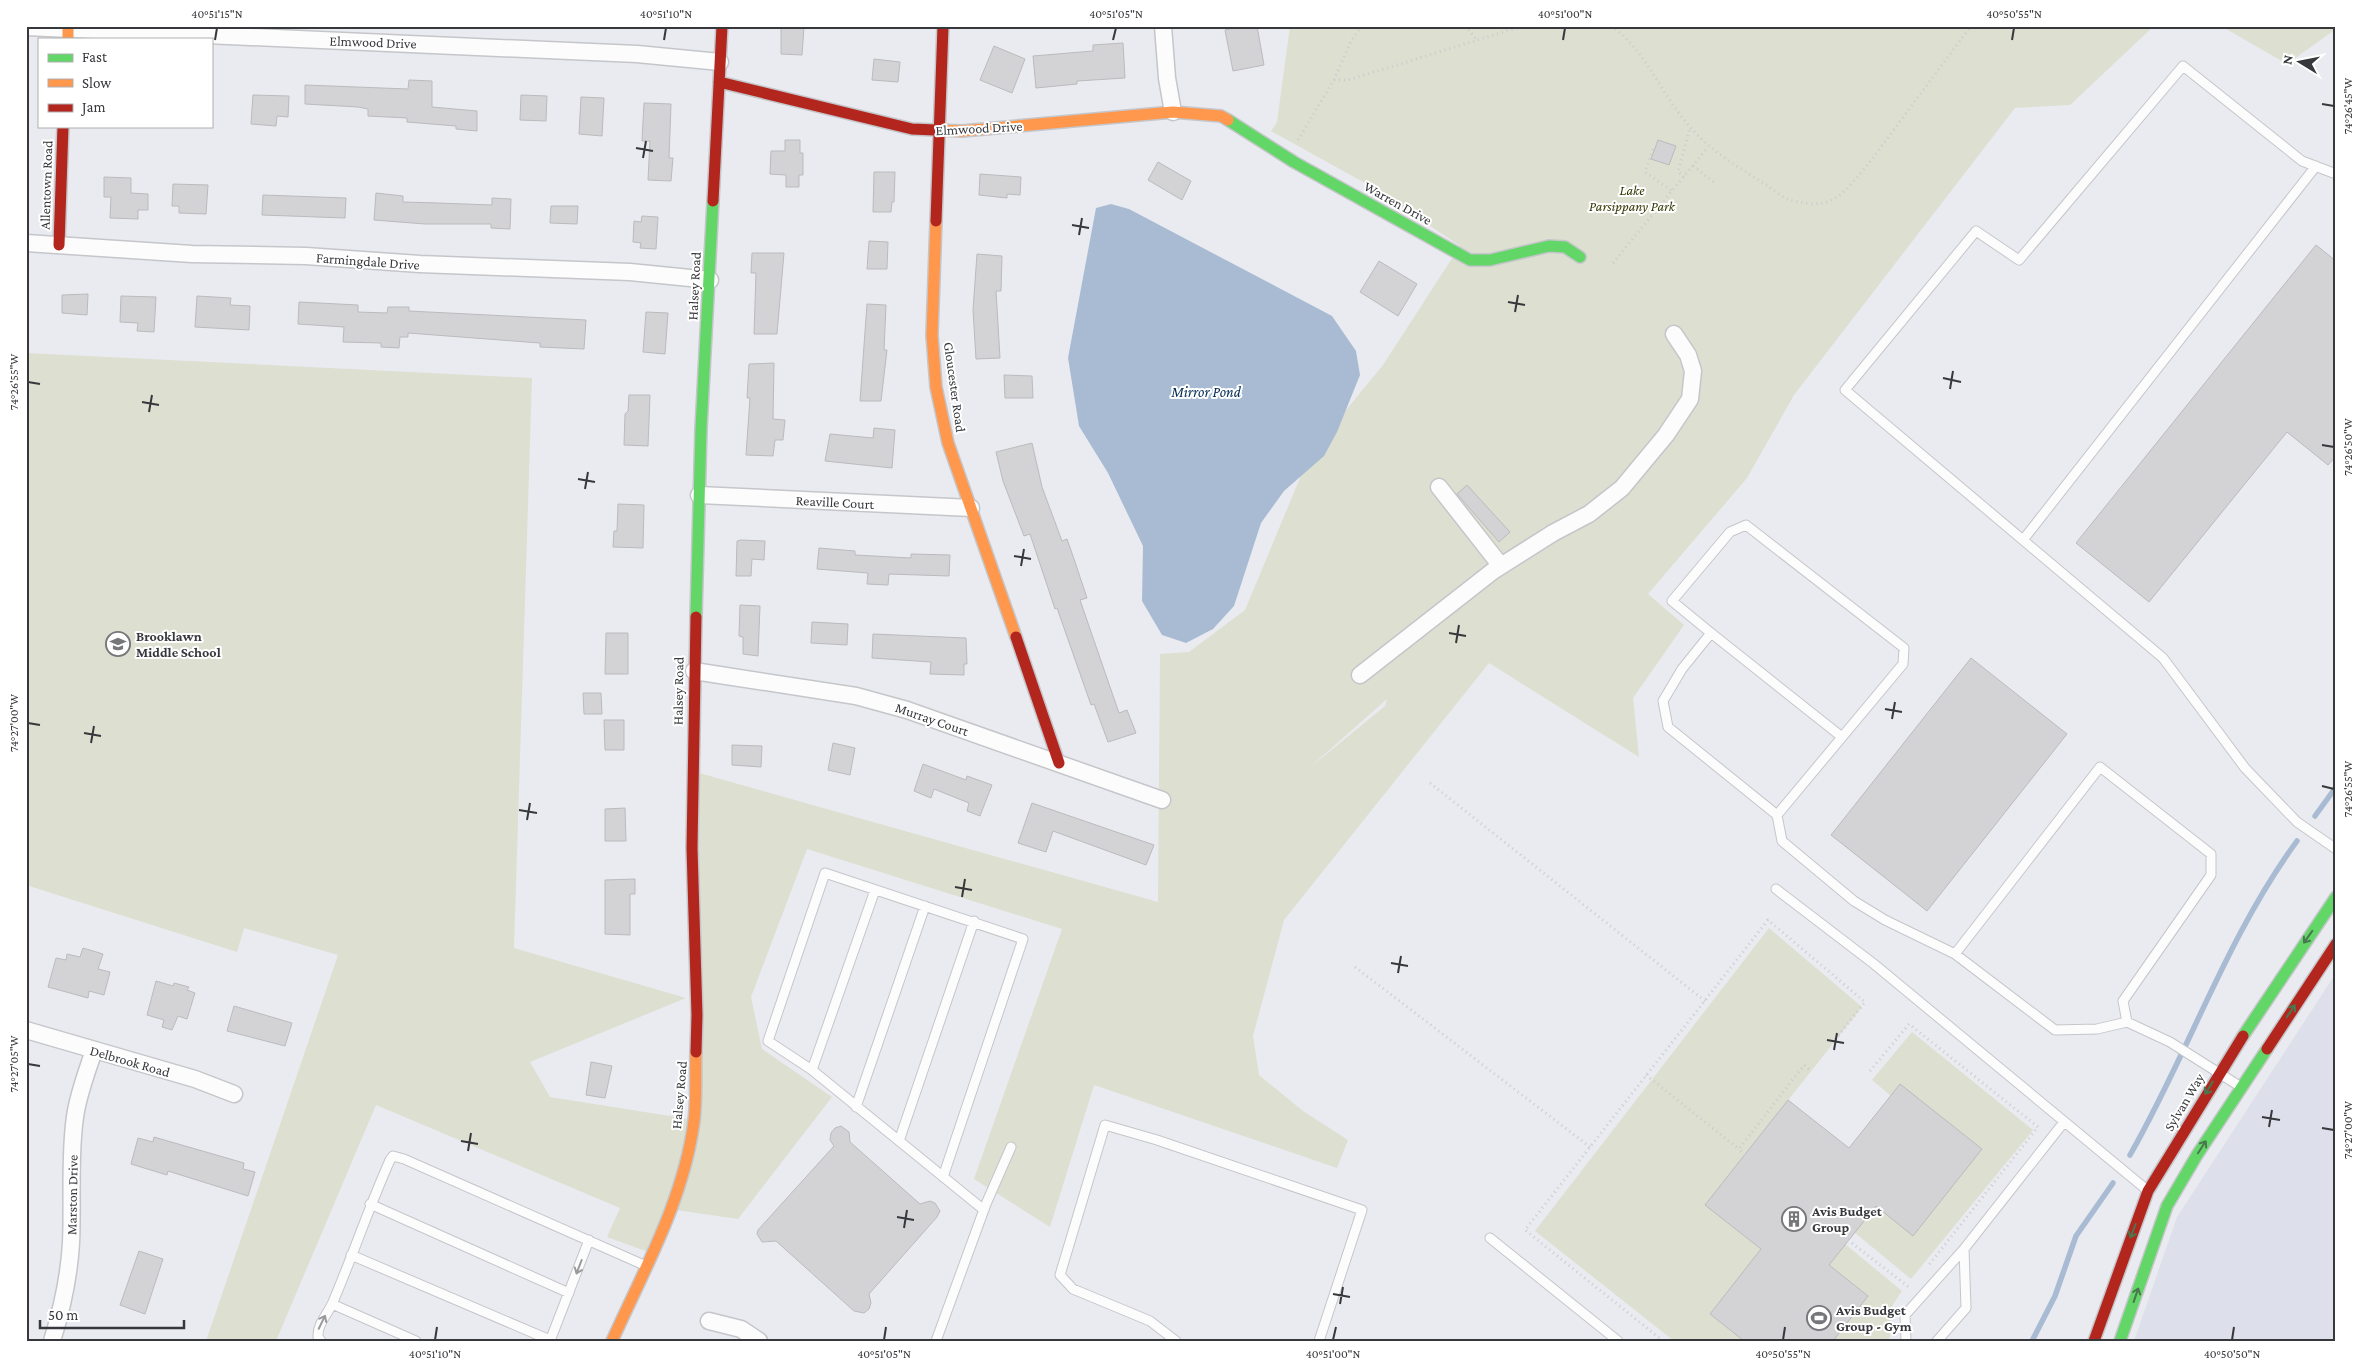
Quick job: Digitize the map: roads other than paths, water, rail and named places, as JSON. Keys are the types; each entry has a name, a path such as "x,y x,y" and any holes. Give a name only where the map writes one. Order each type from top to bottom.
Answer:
{"street":[{"name":"Halsey Road","path":"612,1341 675,1200 685,1166 694,1120 698,1015 692,838 694,671 699,495 722,26"},
{"name":"Gloucester Road","path":"943,26 932,335 936,387 948,443 1059,763"},
{"path":"1164,26 1167,78 1173,112"},
{"name":"Elmwood Drive","path":"26,27 68,31 233,38 386,42 618,54 720,62"},
{"name":"Elmwood Drive","path":"719,82 912,129 938,131 962,131 1173,112 1213,114"},
{"name":"Warren Drive","path":"1213,114 1221,116 1287,158 1470,260 1490,260 1549,246 1564,247 1580,257"},
{"name":"Allentown Road","path":"58,245 63,128"},
{"name":"Farmingdale Drive","path":"26,243 192,254 306,256 420,264 630,272 710,280"},
{"path":"1360,675 1501,566 1553,533 1589,514 1616,493 1666,435 1690,399 1693,384 1692,371 1688,355 1674,334"},
{"path":"1439,487 1501,566"},
{"name":"Reaville Court","path":"699,495 971,508"},
{"name":"Murray Court","path":"694,671 856,696 907,710 1162,800"},
{"name":"Sylvan Way","path":"2094,1341 2158,1199 2219,1073 2297,953 2336,898"},
{"name":"Sylvan Way","path":"2120,1341 2158,1199 2241,1087 2336,944"},
{"name":"Delbrook Road","path":"26,1030 195,1079 234,1094"},
{"name":"Marston Drive","path":"52,1341 65,1291 71,1244 75,1115 82,1084 94,1050"},
{"path":"709,1321 741,1329 758,1341"}],"lane":[{"path":"2336,174 2302,161 2183,66 2019,260 1976,231 1845,390 2163,658 2245,768 2297,822 2336,850"},
{"path":"2023,540 2316,166"},
{"path":"1777,815 1903,664 1904,648 1746,525 1730,532 1672,601 1842,737"},
{"path":"1711,633 1682,669 1663,701 1668,727 1777,815 1782,841 1854,901 1885,920 1955,954 2055,1030 2097,1029 2127,1022 2170,1042 2241,1087"},
{"path":"1955,954 2100,767 2211,854 2211,875 2123,1000 2127,1022"},
{"path":"943,1177 1023,939 974,921 825,873 768,1041 812,1070 899,1142 984,1210"},
{"path":"1776,889 1874,964 2158,1199"},
{"path":"812,1070 875,890"},
{"path":"856,1106 925,906"},
{"path":"899,1142 974,921"},
{"path":"1906,1341 1905,1315 1964,1249 2064,1122"},
{"path":"1176,1341 1150,1320 1074,1289 1060,1275 1105,1126 1157,1140 1362,1210 1319,1341"},
{"path":"936,1341 984,1210 1011,1147"},
{"path":"321,1341 318,1337 318,1330 332,1304 370,1204 391,1157 399,1156 647,1266"},
{"path":"370,1204 569,1293"},
{"path":"1490,1238 1618,1341"},
{"path":"351,1255 550,1341 589,1240"},
{"path":"1937,1341 1966,1308 1964,1249"},
{"path":"332,1304 416,1341"}],"water":[{"name":"Mirror Pond","path":"1111,204 1129,209 1332,316 1356,351 1360,375 1337,432 1324,456 1284,491 1261,523 1234,606 1213,629 1186,643 1162,635 1142,601 1143,546 1108,473 1079,426 1068,358 1096,208"}],"waterway":[{"path":"2315,816 2336,787"},
{"path":"2130,1155 2249,916 2297,841"},
{"path":"2032,1341 2055,1296 2076,1236 2113,1183"}],"place":[{"name":"Brooklawn Middle School","path":"118,644"},
{"name":"Avis Budget Group","path":"1794,1219"},
{"name":"Avis Budget Group - Gym","path":"1819,1318"}],"park label":[{"name":"Lake Parsippany Park","path":"1632,198"}]}
